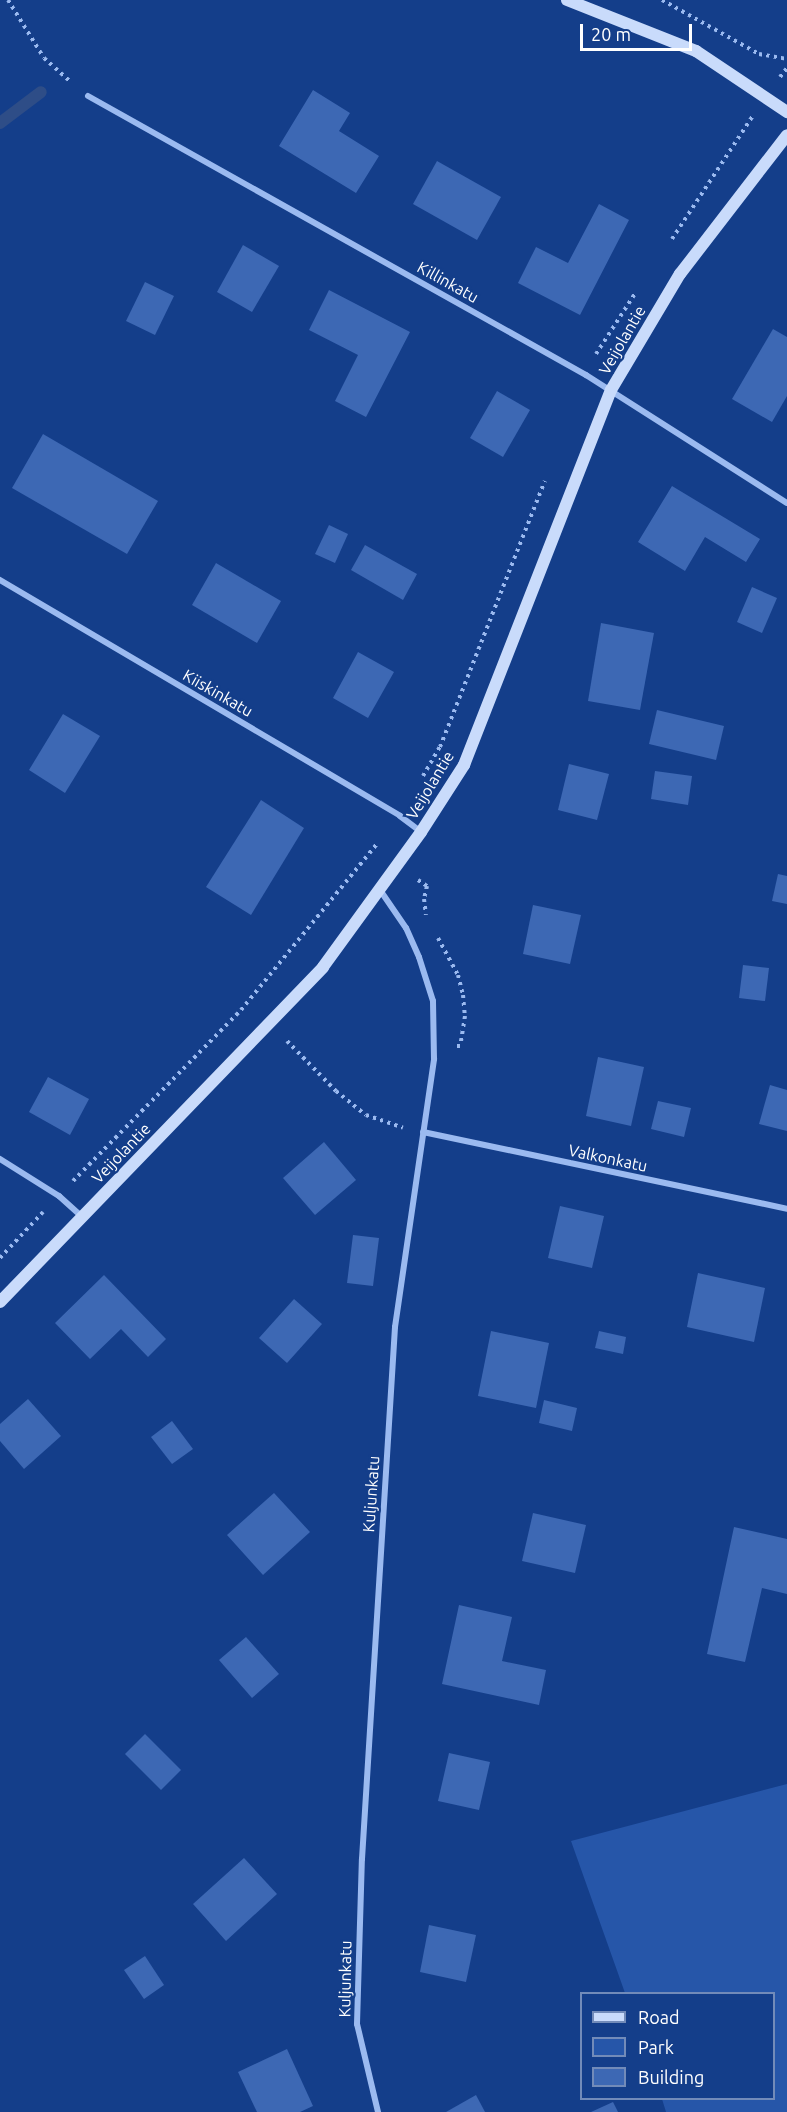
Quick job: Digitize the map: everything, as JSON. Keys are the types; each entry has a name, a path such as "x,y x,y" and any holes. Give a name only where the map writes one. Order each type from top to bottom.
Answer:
{"street":[{"path":"567,0 696,51 787,112"},
{"name":"Killinkatu","path":"88,96 586,375 787,503"},
{"name":"Veijolantie","path":"0,1302 323,967 421,832 464,765 611,390 680,274 787,135"},
{"name":"Kiiskinkatu","path":"0,580 400,816 421,832"},
{"name":"Kuljunkatu","path":"378,2112 357,2024 362,1859 395,1327 434,1059 433,1000 419,957 406,928 380,890"},
{"name":"Valkonkatu","path":"423,1132 787,1209"},
{"path":"0,1159 59,1196 82,1217"}],"path":[{"path":"8,0 44,58 88,96"},
{"path":"662,0 759,54 787,59"},
{"path":"668,244 787,68"},
{"path":"586,375 598,350 642,283"},
{"path":"0,1258 248,1002 400,816 440,747 548,473"},
{"path":"248,1002 336,1091 366,1115 389,1125 423,1132"}],"green space":[{"path":"787,1784 787,2112 666,2112 662,2100 775,2100 775,1992 625,1992 571,1841"}],"building":[{"path":"313,90 350,113 339,131 379,156 356,193 279,146"},
{"path":"437,161 501,197 477,240 413,204"},
{"path":"599,204 629,220 580,315 518,283 536,247 568,263"},
{"path":"243,245 279,266 252,312 217,292"},
{"path":"145,282 174,296 155,335 126,321"},
{"path":"329,290 410,332 366,417 335,401 358,355 309,330"},
{"path":"773,329 787,337 787,396 772,422 732,399"},
{"path":"497,391 530,410 503,457 470,438"},
{"path":"43,434 158,501 127,554 12,488"},
{"path":"672,486 760,539 746,562 705,537 685,571 638,542"},
{"path":"329,525 348,534 335,563 315,554"},
{"path":"365,545 417,574 403,600 351,570"},
{"path":"216,563 281,601 257,643 192,605"},
{"path":"752,587 777,598 762,633 737,622"},
{"path":"601,623 654,633 640,710 588,701"},
{"path":"358,652 394,672 368,718 333,698"},
{"path":"657,710 724,726 716,760 649,744"},
{"path":"63,714 100,736 65,793 29,770"},
{"path":"569,764 609,774 597,820 558,810"},
{"path":"655,771 692,776 688,805 651,799"},
{"path":"261,800 304,828 251,915 206,887"},
{"path":"778,874 787,876 787,904 772,901"},
{"path":"533,905 581,915 570,964 523,954"},
{"path":"743,965 769,968 765,1001 739,998"},
{"path":"598,1057 644,1067 631,1126 586,1116"},
{"path":"48,1077 89,1099 70,1135 29,1112"},
{"path":"770,1085 787,1090 787,1131 759,1124"},
{"path":"658,1101 691,1108 684,1137 651,1129"},
{"path":"324,1142 356,1180 315,1215 283,1178"},
{"path":"560,1206 604,1216 592,1268 548,1258"},
{"path":"353,1235 379,1238 373,1286 347,1283"},
{"path":"698,1273 765,1288 754,1342 687,1327"},
{"path":"104,1275 166,1339 148,1357 121,1329 90,1359 55,1323"},
{"path":"294,1299 322,1324 287,1363 259,1338"},
{"path":"491,1331 549,1343 536,1408 478,1396"},
{"path":"599,1331 626,1337 623,1354 595,1348"},
{"path":"28,1399 61,1436 24,1469 0,1441 0,1424"},
{"path":"544,1400 577,1408 572,1431 539,1423"},
{"path":"172,1421 193,1449 172,1464 151,1437"},
{"path":"274,1493 310,1532 263,1575 227,1535"},
{"path":"533,1513 586,1525 575,1573 522,1561"},
{"path":"734,1527 787,1539 787,1594 762,1588 745,1662 707,1654"},
{"path":"459,1605 512,1617 502,1661 546,1670 539,1705 442,1684"},
{"path":"246,1637 279,1674 252,1698 219,1660"},
{"path":"145,1734 181,1770 161,1790 125,1754"},
{"path":"449,1753 490,1762 479,1810 438,1801"},
{"path":"244,1858 277,1894 226,1941 193,1904"},
{"path":"429,1925 476,1935 466,1982 420,1972"},
{"path":"145,1956 164,1985 144,1999 124,1970"},
{"path":"287,2049 313,2106 300,2112 257,2112 238,2072"},
{"path":"476,2095 485,2112 446,2112"},
{"path":"613,2102 618,2112 591,2112"}],"waterway":[{"path":"0,123 41,92"}]}
